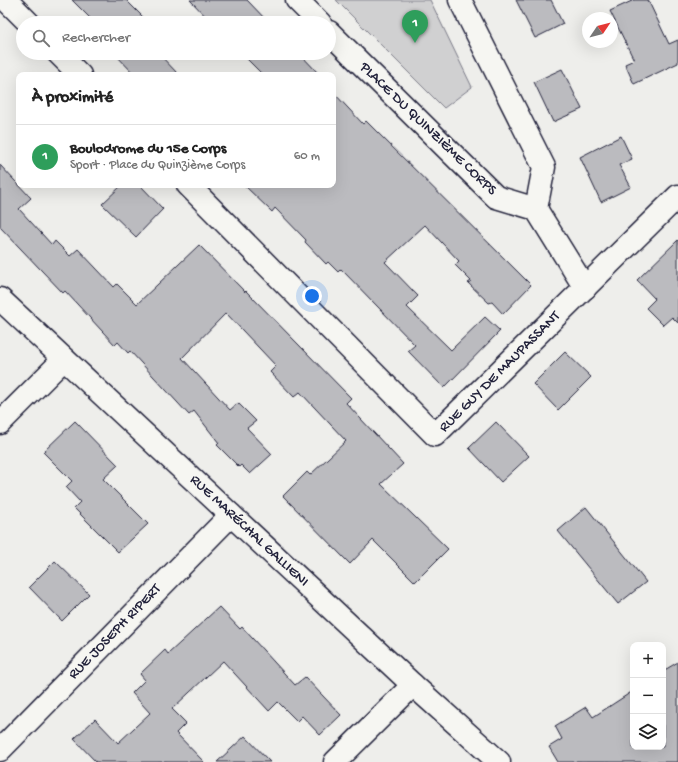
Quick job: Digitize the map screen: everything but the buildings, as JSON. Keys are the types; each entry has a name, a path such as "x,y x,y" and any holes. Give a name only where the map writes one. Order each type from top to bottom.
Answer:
{"street":[{"path":"6,0 22,16"},
{"path":"297,0 313,16"},
{"path":"460,0 544,167 536,209 585,288"},
{"name":"PLACE DU QUINZIÈME CORPS","path":"336,39 496,197 536,209"},
{"path":"65,60 77,72"},
{"name":"RUE GUY DE MAUPASSANT","path":"191,188 435,436 678,196"},
{"name":"RUE MARÉCHAL GALLIENI","path":"0,299 413,685 499,762"},
{"path":"0,423 64,359"},
{"name":"RUE JOSEPH RIPERT","path":"0,751 231,515"},
{"path":"335,762 413,685"},
{"path":"0,751 10,762"}],"shaded area":[{"path":"336,0 430,0 472,87 444,108"}],"place":[{"name":"Boulodrome du 15e Corps","path":"415,43"}]}
